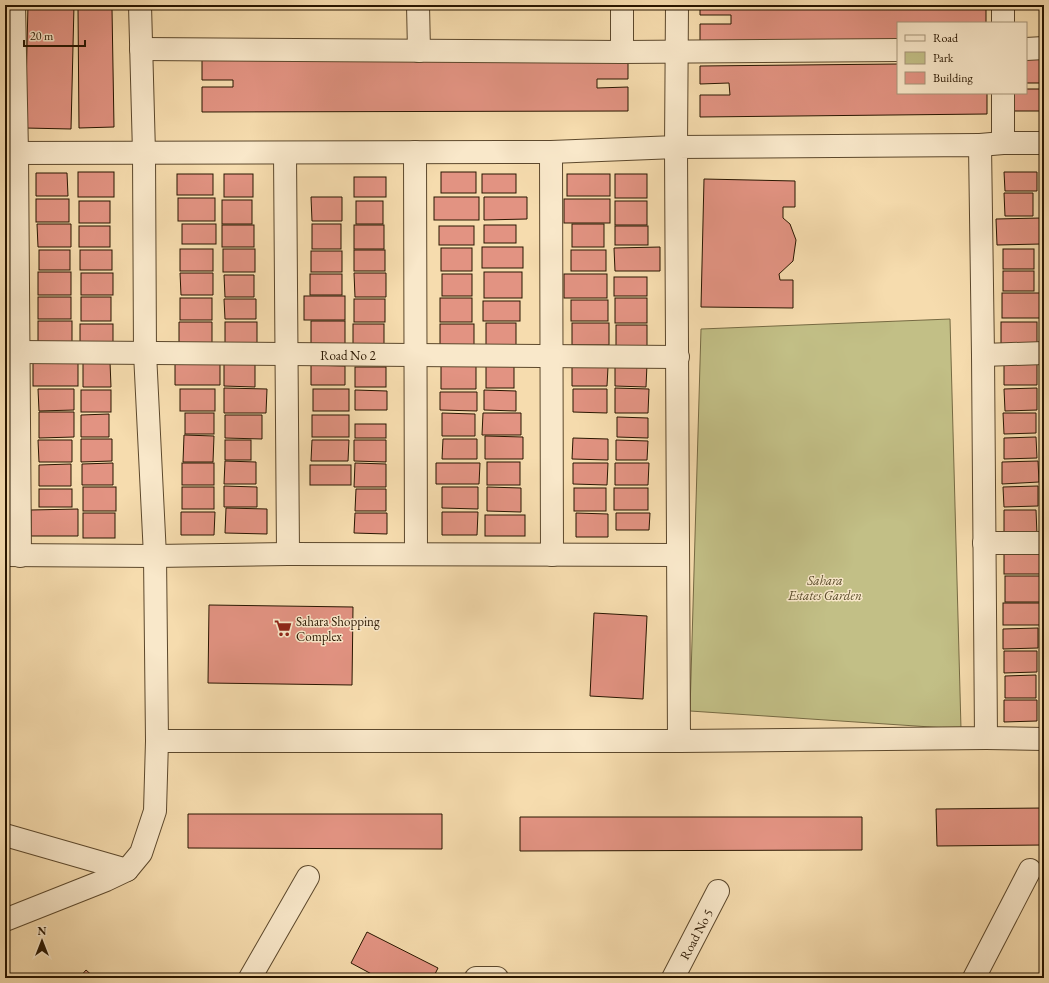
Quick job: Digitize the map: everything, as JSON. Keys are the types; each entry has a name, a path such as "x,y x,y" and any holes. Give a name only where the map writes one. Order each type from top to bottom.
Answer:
{"street":[{"path":"14,5 11,153 18,352 13,555 678,555"},
{"path":"5,920 106,880 127,870 141,852 155,811 157,741 155,556 146,353 144,153 140,5"},
{"path":"418,5 420,51"},
{"path":"622,5 622,52"},
{"path":"677,5 676,147 679,741"},
{"path":"1003,5 1003,22"},
{"path":"141,48 622,52 897,50"},
{"path":"1027,49 1044,48"},
{"path":"1003,94 1004,143"},
{"path":"11,153 551,152 676,147 980,145 1004,143 1044,143"},
{"path":"980,145 986,738"},
{"path":"415,152 416,554"},
{"path":"551,152 552,555"},
{"path":"285,153 288,554"},
{"name":"Road No 2","path":"18,352 678,357"},
{"path":"983,355 1044,353"},
{"path":"984,543 1044,543"},
{"path":"157,741 1044,739"},
{"path":"5,835 127,870"},
{"path":"974,978 1030,870"},
{"path":"250,978 308,877"},
{"name":"Road No 5","path":"673,978 718,891"},
{"path":"476,978 497,978"}],"green space":[{"name":"Sahara Estates Garden","path":"950,319 961,729 690,711 701,329"}],"building":[{"path":"28,5 74,5 71,129 25,128"},
{"path":"700,5 986,5 986,22 897,22 897,46 700,48 700,24 731,24 731,15 700,15"},
{"path":"78,9 112,9 114,127 79,128"},
{"path":"628,56 628,79 597,79 597,88 628,87 628,111 202,112 202,87 233,87 233,80 202,80 202,57"},
{"path":"1027,58 1044,58 1044,111 1010,111 1010,94 1027,94 1027,89 1042,89 1042,83 1027,83"},
{"path":"897,64 897,94 987,94 987,114 700,117 700,95 730,95 729,83 700,84 700,66"},
{"path":"78,172 114,172 114,197 78,197"},
{"path":"441,172 476,172 476,193 441,193"},
{"path":"1004,172 1037,172 1037,191 1005,191"},
{"path":"36,173 67,173 68,196 36,196"},
{"path":"177,174 213,174 213,195 177,195"},
{"path":"224,174 253,174 253,197 224,197"},
{"path":"482,174 516,174 516,193 482,193"},
{"path":"567,174 610,174 610,196 567,196"},
{"path":"615,174 647,174 647,198 615,198"},
{"path":"354,177 386,177 386,197 354,197"},
{"path":"704,179 795,181 795,207 783,207 783,218 790,224 796,240 793,261 779,274 780,280 793,280 793,308 701,307"},
{"path":"1004,193 1033,193 1033,216 1005,216"},
{"path":"311,197 342,197 342,221 312,221"},
{"path":"434,197 479,197 479,220 434,220"},
{"path":"484,197 527,197 527,219 484,220"},
{"path":"178,198 215,198 215,221 178,221"},
{"path":"36,199 69,199 69,222 36,222"},
{"path":"564,199 610,199 610,223 564,223"},
{"path":"222,200 252,200 252,224 222,224"},
{"path":"79,201 110,201 110,223 79,223"},
{"path":"356,201 383,201 383,224 356,224"},
{"path":"615,201 647,201 647,225 615,225"},
{"path":"1041,218 1041,244 997,245 996,219"},
{"path":"37,224 71,224 71,247 38,247"},
{"path":"182,224 216,224 216,244 182,244"},
{"path":"312,224 341,224 341,249 312,249"},
{"path":"572,224 604,224 604,247 572,247"},
{"path":"222,225 254,225 254,247 222,247"},
{"path":"354,225 384,225 384,249 354,249"},
{"path":"484,225 516,225 516,243 484,243"},
{"path":"79,226 110,226 110,247 79,247"},
{"path":"439,226 474,226 474,245 439,245"},
{"path":"615,226 648,226 648,245 615,245"},
{"path":"482,247 523,247 523,268 482,268"},
{"path":"660,247 660,271 615,271 614,248"},
{"path":"441,248 472,248 472,271 441,271"},
{"path":"180,249 213,249 213,271 180,271"},
{"path":"223,249 255,249 255,272 223,272"},
{"path":"1003,249 1034,249 1034,269 1003,269"},
{"path":"39,250 70,250 70,270 39,270"},
{"path":"80,250 112,250 112,270 80,270"},
{"path":"354,250 385,250 385,271 354,271"},
{"path":"571,250 606,250 606,271 571,271"},
{"path":"311,251 342,251 342,272 311,272"},
{"path":"1003,271 1034,271 1034,291 1003,291"},
{"path":"38,272 71,272 71,295 38,295"},
{"path":"484,272 522,272 522,298 484,298"},
{"path":"81,273 113,273 113,295 81,295"},
{"path":"180,273 213,273 213,295 181,295"},
{"path":"354,273 386,273 386,297 355,297"},
{"path":"310,274 342,274 342,295 310,295"},
{"path":"442,274 472,274 472,296 442,296"},
{"path":"564,274 607,274 607,298 564,298"},
{"path":"224,275 254,275 254,297 225,297"},
{"path":"614,277 647,277 647,296 614,296"},
{"path":"1002,293 1040,293 1040,318 1002,318"},
{"path":"304,296 345,296 345,320 304,320"},
{"path":"38,297 71,297 71,319 38,319"},
{"path":"81,297 111,297 111,321 81,321"},
{"path":"180,298 212,298 212,320 180,320"},
{"path":"440,298 472,298 472,322 440,322"},
{"path":"615,298 647,298 647,323 615,323"},
{"path":"224,299 256,299 256,319 225,319"},
{"path":"354,299 385,299 385,322 354,322"},
{"path":"571,300 608,300 608,321 571,321"},
{"path":"483,301 520,301 520,321 483,321"},
{"path":"38,321 72,321 72,343 38,343"},
{"path":"311,321 345,321 345,346 311,346"},
{"path":"179,322 212,322 212,345 179,346"},
{"path":"225,322 257,322 257,346 225,346"},
{"path":"1001,322 1037,322 1037,344 1001,344"},
{"path":"486,323 516,323 516,346 486,346"},
{"path":"572,323 609,323 609,345 572,345"},
{"path":"80,324 113,324 113,346 80,346"},
{"path":"353,324 384,324 384,346 353,346"},
{"path":"440,324 474,324 474,346 440,346"},
{"path":"616,325 647,325 647,347 616,347"},
{"path":"175,358 220,359 220,385 175,385"},
{"path":"33,361 78,361 78,386 33,386"},
{"path":"83,362 110,362 111,387 83,387"},
{"path":"615,363 647,364 646,387 615,386"},
{"path":"224,364 255,364 255,387 224,386"},
{"path":"1037,364 1037,385 1004,385 1004,365"},
{"path":"311,365 345,366 345,385 311,385"},
{"path":"441,365 476,366 476,389 441,389"},
{"path":"486,365 514,365 514,388 486,388"},
{"path":"572,366 608,367 607,386 572,386"},
{"path":"355,367 386,367 386,387 355,387"},
{"path":"224,388 267,389 266,413 224,413"},
{"path":"615,388 649,389 648,413 615,413"},
{"path":"1037,388 1037,410 1005,411 1004,389"},
{"path":"38,389 74,389 74,410 39,411"},
{"path":"180,389 215,389 215,411 180,411"},
{"path":"313,389 349,389 349,411 313,411"},
{"path":"573,389 607,389 607,413 573,412"},
{"path":"81,390 111,390 111,412 81,412"},
{"path":"355,390 387,391 387,410 355,410"},
{"path":"484,390 516,391 516,411 484,410"},
{"path":"440,392 477,392 477,411 440,410"},
{"path":"39,412 74,412 74,437 39,438"},
{"path":"185,413 214,413 214,434 185,434"},
{"path":"442,413 475,414 475,436 442,436"},
{"path":"483,413 521,413 521,435 482,435"},
{"path":"1003,413 1036,413 1036,433 1004,434"},
{"path":"109,414 109,437 81,437 81,415"},
{"path":"225,415 262,415 262,439 225,438"},
{"path":"312,415 349,415 349,437 312,437"},
{"path":"617,417 648,418 648,438 617,437"},
{"path":"355,424 386,424 386,438 355,438"},
{"path":"184,435 214,436 213,462 183,462"},
{"path":"485,436 523,437 523,459 485,459"},
{"path":"1036,437 1037,458 1004,459 1004,438"},
{"path":"573,438 608,439 608,460 572,459"},
{"path":"81,439 112,439 112,461 81,462"},
{"path":"443,439 477,439 477,459 442,459"},
{"path":"38,440 72,440 72,462 39,462"},
{"path":"225,440 251,440 251,460 225,460"},
{"path":"312,440 349,440 348,461 311,461"},
{"path":"354,440 386,440 386,462 354,461"},
{"path":"616,440 648,441 647,460 616,460"},
{"path":"225,461 256,462 256,484 224,484"},
{"path":"1038,461 1039,482 1002,484 1002,462"},
{"path":"487,462 520,462 520,485 487,485"},
{"path":"113,463 113,485 82,485 82,464"},
{"path":"182,463 214,463 214,485 182,485"},
{"path":"355,463 386,464 386,487 354,487"},
{"path":"436,463 480,463 479,484 436,484"},
{"path":"573,463 608,463 607,485 573,484"},
{"path":"615,463 649,463 648,485 615,485"},
{"path":"71,464 71,486 39,486 39,465"},
{"path":"310,465 351,465 351,485 310,485"},
{"path":"224,486 257,487 257,507 224,507"},
{"path":"1038,486 1038,506 1004,507 1003,487"},
{"path":"83,487 116,487 116,511 83,511"},
{"path":"182,487 214,487 214,509 182,509"},
{"path":"442,487 478,487 478,509 442,508"},
{"path":"487,487 521,488 521,512 487,511"},
{"path":"574,488 606,488 606,511 574,511"},
{"path":"614,488 648,488 648,510 614,510"},
{"path":"39,489 72,489 72,507 39,507"},
{"path":"356,489 386,489 386,511 355,511"},
{"path":"226,508 267,509 267,534 225,533"},
{"path":"78,509 78,536 31,536 31,510"},
{"path":"1004,510 1036,510 1037,535 1004,536"},
{"path":"181,512 215,512 214,535 181,535"},
{"path":"442,512 478,512 477,535 442,535"},
{"path":"83,513 115,513 115,538 83,538"},
{"path":"355,513 387,513 387,534 354,533"},
{"path":"576,513 608,514 608,537 576,537"},
{"path":"616,513 650,513 649,530 616,530"},
{"path":"485,515 525,515 525,536 485,536"},
{"path":"1004,553 1040,553 1040,574 1004,574"},
{"path":"1005,576 1042,576 1042,602 1005,602"},
{"path":"1003,603 1040,603 1040,625 1003,625"},
{"path":"209,605 353,607 352,685 208,683"},
{"path":"594,613 647,616 643,699 590,696"},
{"path":"1038,628 1038,648 1003,649 1003,629"},
{"path":"1004,651 1037,651 1037,672 1004,673"},
{"path":"1036,675 1036,698 1005,698 1005,676"},
{"path":"1004,700 1037,700 1037,721 1004,722"},
{"path":"1044,808 1044,845 937,846 936,809"},
{"path":"188,814 442,814 442,849 188,848"},
{"path":"520,817 862,817 862,850 520,851"},
{"path":"367,932 438,968 433,978 379,978 351,963"},
{"path":"86,970 95,978 79,978"}],"place":[{"name":"Sahara Shopping Complex","path":"283,628"}]}
